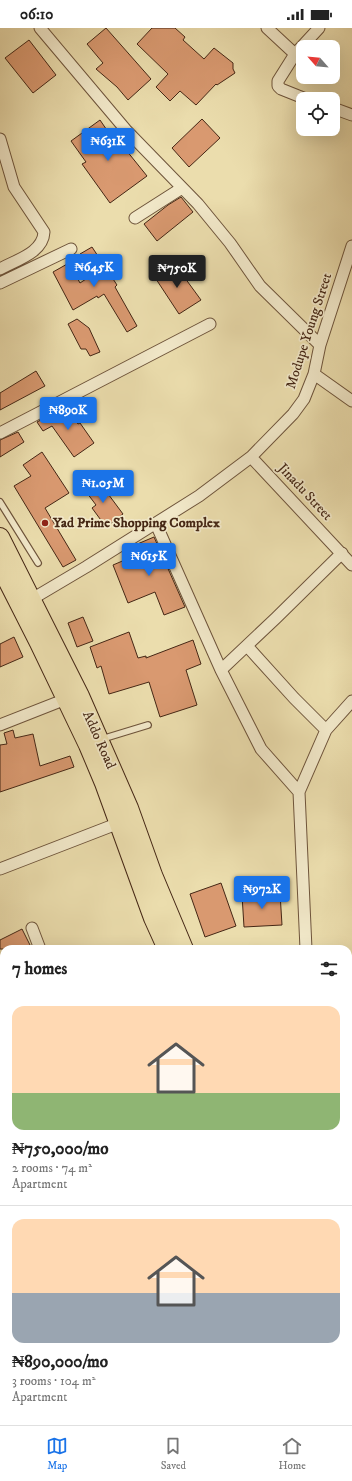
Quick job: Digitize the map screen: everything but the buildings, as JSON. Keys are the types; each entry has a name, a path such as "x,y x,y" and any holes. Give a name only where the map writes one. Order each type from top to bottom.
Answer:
{"main road":[{"name":"Addo Road","path":"0,537 80,696 100,740 129,808 153,875 182,945"},
{"name":"Addo Road","path":"0,566 88,745 119,824 153,918 165,945"}],"street":[{"path":"40,28 126,130 198,204 230,243 260,286 320,344"},
{"path":"267,28 295,54"},
{"path":"296,95 281,89 277,83 295,54 318,28"},
{"path":"340,111 352,115"},
{"path":"0,139 14,187 44,232 40,245 35,251 0,268"},
{"path":"135,218 182,188"},
{"name":"Modupe Young Street","path":"32,599 156,524 199,496 251,457 293,414 304,399 314,374 320,344 352,246"},
{"path":"0,283 71,249"},
{"path":"0,433 210,324"},
{"path":"314,374 352,401"},
{"name":"Jinadu Street","path":"251,457 352,565"},
{"path":"156,524 221,670 261,749 299,792"},
{"path":"221,670 342,553"},
{"path":"247,646 294,698 326,730"},
{"path":"0,725 66,699"},
{"path":"306,945 299,792 326,730 352,700"},
{"path":"0,869 119,824"},
{"path":"32,928 38,945"}],"lane":[{"path":"0,502 38,563"},
{"path":"100,740 148,725"}],"place":[{"name":"Yad Prime Shopping Complex","path":"45,523"}]}
